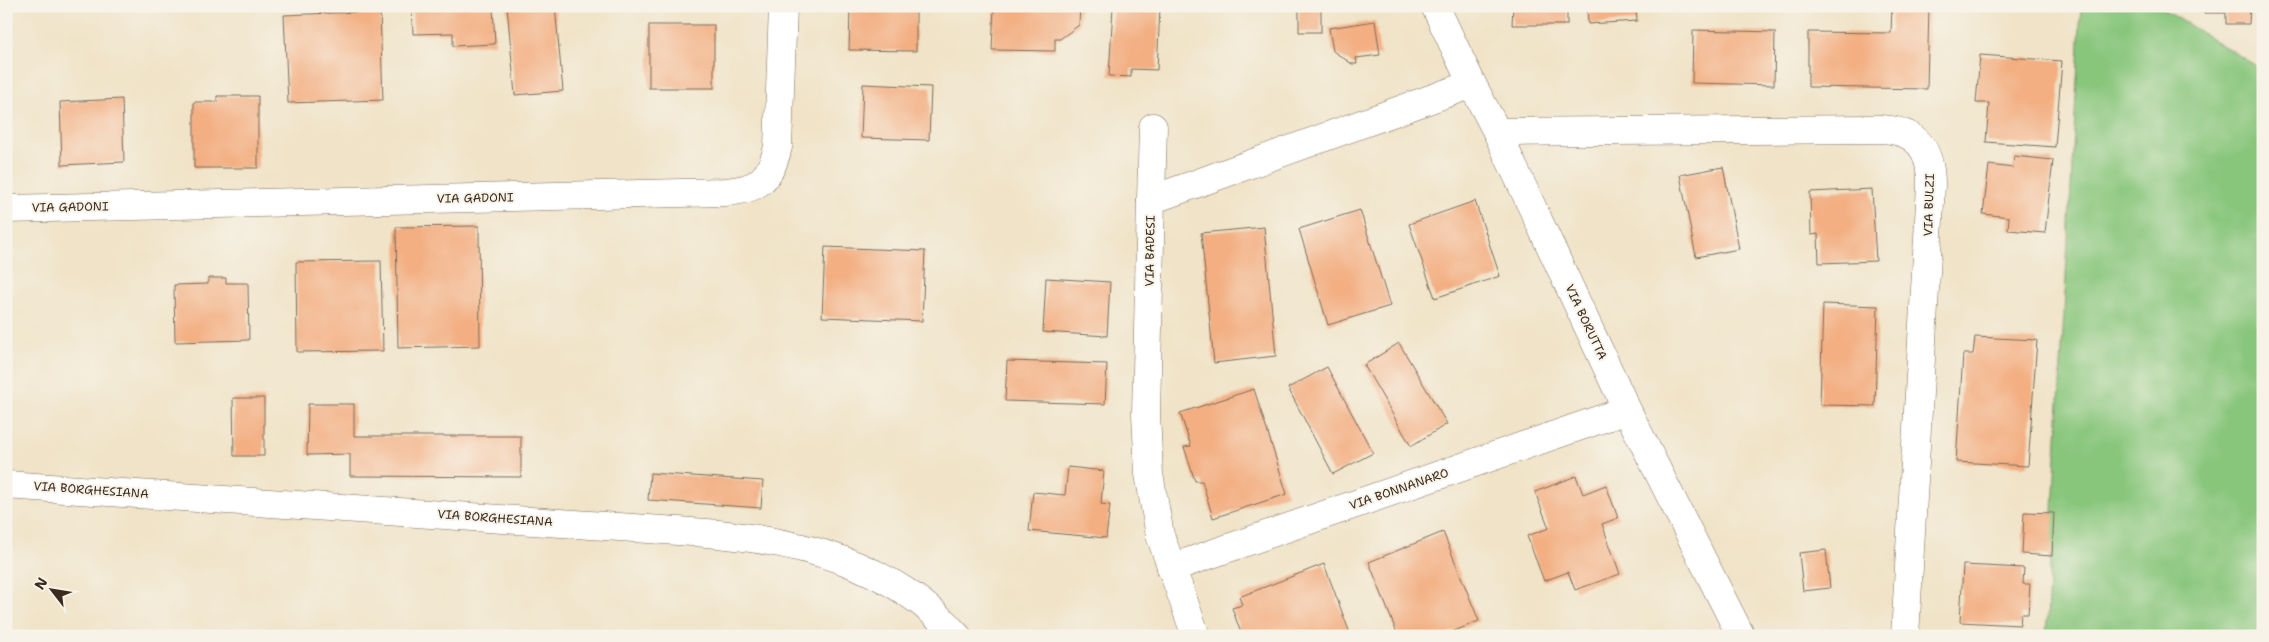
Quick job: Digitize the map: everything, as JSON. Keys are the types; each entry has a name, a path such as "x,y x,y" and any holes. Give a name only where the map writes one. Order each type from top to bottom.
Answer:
{"street":[{"name":"VIA GADONI","path":"6,209 724,192 745,189 756,186 764,178 771,169 778,147 783,6"},
{"name":"VIA BORUTTA","path":"1435,6 1497,132 1627,410 1741,636"},
{"name":"VIA BADESI","path":"1196,636 1156,522 1149,474 1146,443 1151,200 1472,84"},
{"path":"1151,200 1153,127"},
{"name":"VIA BULZI","path":"1497,132 1889,129 1912,136 1923,148 1930,162 1930,185 1904,636"},
{"name":"VIA BONNANARO","path":"1171,568 1627,410"},
{"name":"VIA BORGHESIANA","path":"6,485 707,533 779,542 822,552 884,578 919,600 957,636"}],"green space":[{"path":"2081,6 2158,6 2263,70 2263,636 2046,636"}],"building":[{"path":"412,6 493,6 495,44 453,46 453,33 413,34"},
{"path":"507,6 555,6 563,91 515,95"},
{"path":"850,6 916,6 916,51 849,50"},
{"path":"994,6 1080,6 1079,25 1060,39 1055,39 1055,51 992,50"},
{"path":"1113,6 1160,6 1157,70 1131,69 1131,77 1109,76"},
{"path":"1299,6 1335,6 1335,8 1321,8 1321,32 1299,32"},
{"path":"1513,6 1567,6 1567,25 1512,25"},
{"path":"1587,6 1636,6 1637,21 1588,24"},
{"path":"1892,6 1929,6 1927,89 1808,87 1808,32 1891,33"},
{"path":"2203,6 2250,6 2249,24 2226,24 2226,13 2204,13"},
{"path":"380,11 383,100 288,103 284,15"},
{"path":"1375,21 1380,55 1356,58 1357,64 1352,64 1333,51 1329,28"},
{"path":"649,25 714,25 714,88 649,88"},
{"path":"1693,30 1775,32 1774,85 1692,83"},
{"path":"1980,55 2062,61 2055,147 1986,142 1989,103 1976,103"},
{"path":"863,84 931,87 929,140 861,138"},
{"path":"217,96 258,96 258,168 194,168 194,102 217,102"},
{"path":"6,98 8,98 9,165 6,165"},
{"path":"122,99 124,162 62,165 60,102"},
{"path":"2014,156 2053,160 2045,233 2008,230 2009,217 1983,214 1989,165 2013,168"},
{"path":"1723,167 1739,249 1696,257 1680,175"},
{"path":"1872,189 1876,261 1819,263 1818,234 1811,235 1810,192"},
{"path":"1475,201 1500,276 1435,298 1409,224"},
{"path":"1360,210 1390,306 1328,325 1299,229"},
{"path":"479,226 480,346 398,348 396,227"},
{"path":"1264,227 1276,356 1214,363 1201,233"},
{"path":"825,247 925,251 922,321 822,317"},
{"path":"381,261 383,351 297,352 296,262"},
{"path":"208,278 226,278 226,283 248,283 249,340 175,342 174,285 208,284"},
{"path":"1046,278 1110,282 1107,336 1043,332"},
{"path":"1823,304 1878,306 1875,406 1820,405"},
{"path":"1975,337 2037,340 2028,466 1956,462 1963,354 1973,354"},
{"path":"1399,343 1447,424 1411,446 1364,365"},
{"path":"1007,361 1107,364 1105,404 1005,401"},
{"path":"1327,367 1373,453 1333,474 1288,388"},
{"path":"1254,389 1287,494 1213,518 1202,481 1195,481 1184,447 1191,446 1180,413"},
{"path":"233,398 264,398 264,456 234,456"},
{"path":"308,404 354,404 354,436 521,436 521,477 350,476 350,454 307,455"},
{"path":"1068,467 1104,471 1101,504 1110,505 1106,538 1029,531 1033,492 1065,495"},
{"path":"650,473 763,481 761,508 648,500"},
{"path":"1576,476 1583,494 1606,485 1618,518 1602,524 1620,574 1575,590 1568,572 1544,581 1527,536 1549,528 1535,492"},
{"path":"2024,512 2054,513 2052,556 2022,554"},
{"path":"1443,532 1479,621 1442,636 1398,636 1369,562"},
{"path":"1826,550 1830,588 1803,591 1799,553"},
{"path":"1324,564 1351,636 1242,636 1232,608 1242,605 1239,597"},
{"path":"1963,565 2024,568 2023,584 2030,584 2028,614 2021,614 2020,625 1960,622"}]}
